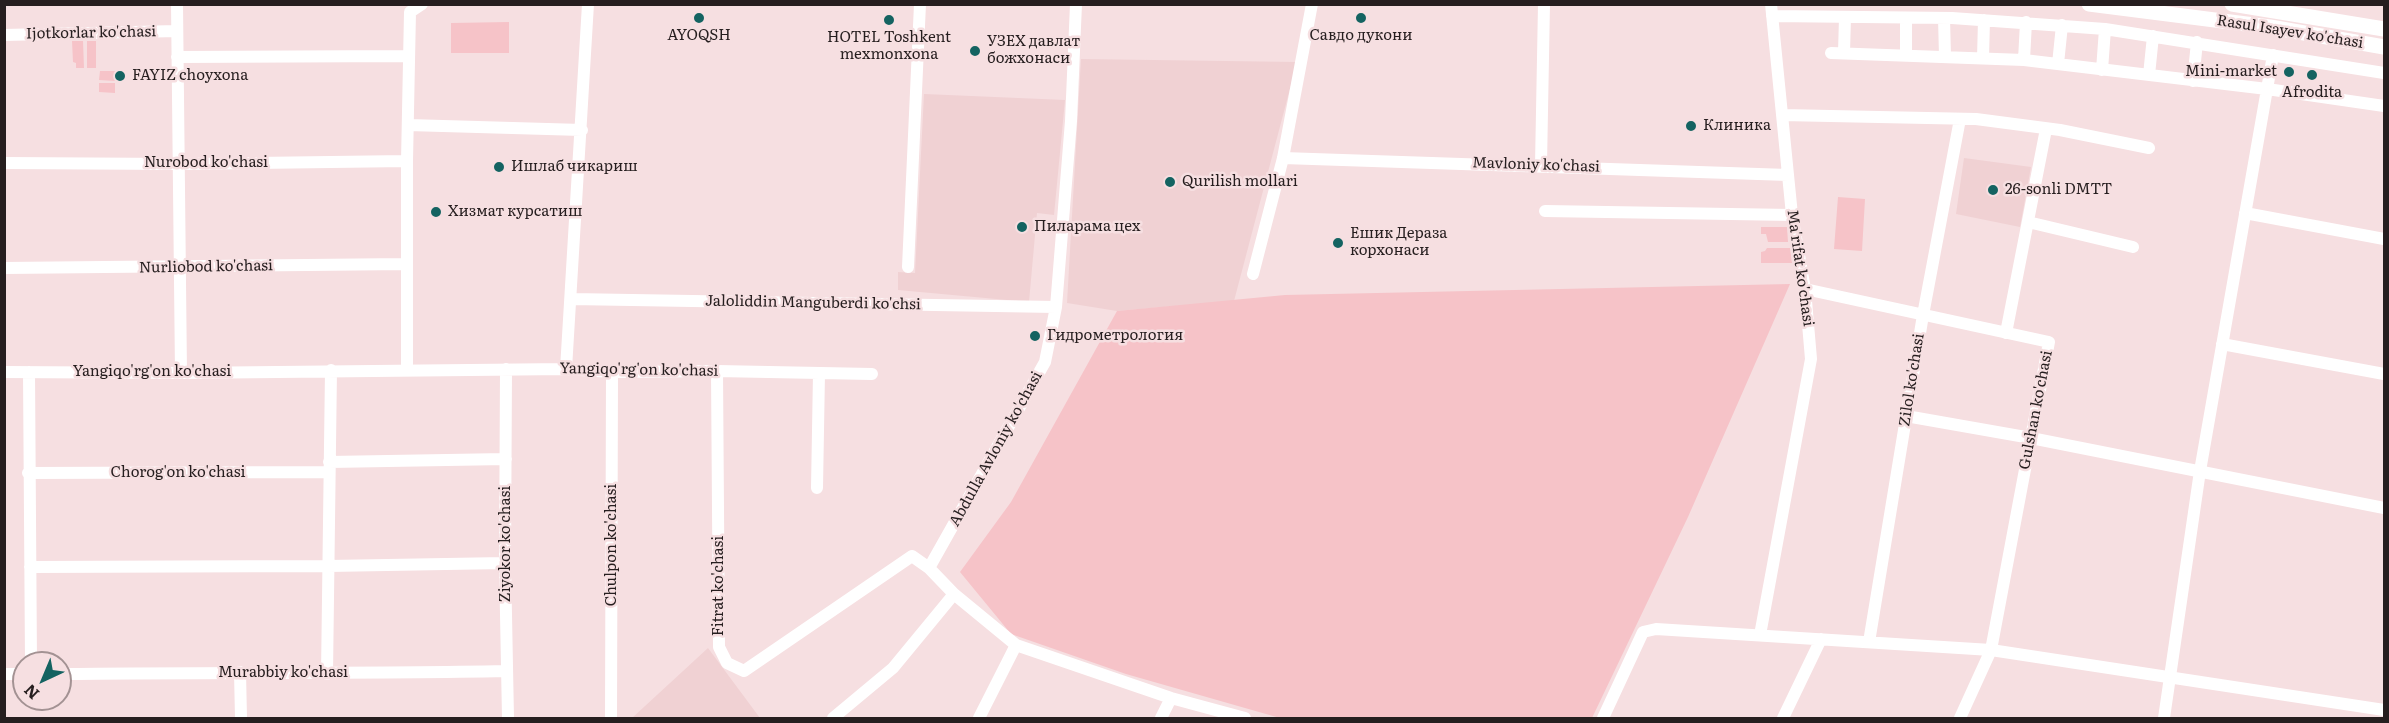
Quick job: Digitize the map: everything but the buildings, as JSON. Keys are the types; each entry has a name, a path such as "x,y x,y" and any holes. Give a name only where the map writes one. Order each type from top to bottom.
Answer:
{"main road":[{"name":"Rasul Isayev ko'chasi","path":"2089,4 2270,27 2385,47"},
{"name":"Rasul Isayev ko'chasi","path":"2232,4 2385,29"}],"street":[{"path":"177,4 181,373"},
{"path":"407,370 410,12 422,4"},
{"path":"566,369 588,4"},
{"path":"908,267 920,4"},
{"name":"Abdulla Avloniy ko'chasi","path":"929,567 1045,362 1056,307 1071,121 1076,4"},
{"path":"1253,274 1284,158 1312,4"},
{"path":"1540,165 1544,4"},
{"path":"1772,10 1845,17 1944,18 2105,29 2385,73"},
{"name":"Ma'rifat ko'chasi","path":"1760,635 1811,359 1805,289 1792,215 1772,10"},
{"path":"1844,53 1845,17"},
{"path":"1906,18 1906,55"},
{"path":"1944,18 1945,56"},
{"path":"1983,58 1984,20"},
{"path":"2024,60 2026,22"},
{"path":"2058,64 2062,26"},
{"path":"2102,70 2105,29"},
{"name":"Ijotkorlar ko'chasi","path":"4,35 177,31"},
{"path":"2149,75 2153,36"},
{"path":"2193,81 2198,42"},
{"path":"1831,53 2024,60 2267,89 2385,106"},
{"path":"2164,718 2200,471 2273,55"},
{"path":"177,57 409,56"},
{"path":"1782,115 1960,119 2046,129 2149,148"},
{"name":"Zilol ko'chasi","path":"1869,642 1923,315 1960,119"},
{"path":"408,124 582,130"},
{"path":"2006,333 2046,129"},
{"name":"Mavloniy ko'chasi","path":"1284,158 1788,175"},
{"name":"Nurobod ko'chasi","path":"4,163 178,164 407,161"},
{"path":"1545,211 1792,215"},
{"path":"2245,213 2385,238"},
{"path":"2028,222 2133,247"},
{"name":"Nurliobod ko'chasi","path":"4,268 407,264"},
{"name":"Gulshan ko'chasi","path":"1805,289 2049,342 1991,650 1960,718"},
{"name":"Jaloliddin Manguberdi ko'chsi","path":"571,299 1056,307"},
{"path":"2222,344 2385,374"},
{"name":"Ziyokor ko'chasi","path":"506,369 505,563 508,718"},
{"name":"Yangiqo'rg'on ko'chasi","path":"4,372 181,373 566,369 612,372 717,371 872,374"},
{"path":"327,674 331,370"},
{"name":"Fitrat ko'chasi","path":"717,371 719,647 727,663 744,671 912,556 929,567"},
{"path":"29,372 31,651"},
{"name":"Chulpon ko'chasi","path":"612,372 612,718"},
{"path":"817,488 819,373"},
{"path":"1906,416 2031,438 2385,508"},
{"name":"Chorog'on ko'chasi","path":"28,473 328,467 506,459"},
{"path":"30,567 505,563"},
{"path":"929,567 954,594 1016,645 1171,698 1245,718"},
{"path":"833,718 893,668 954,594"},
{"path":"1604,718 1643,632 1656,629 1991,650 2385,710"},
{"path":"1784,718 1821,639"},
{"path":"979,718 1016,645"},
{"name":"Murabbiy ko'chasi","path":"72,674 240,672 327,674 506,671"},
{"path":"240,672 241,718"},
{"path":"1161,718 1171,698"}],"shaded area":[{"path":"509,22 509,53 451,53 451,23"},
{"path":"72,41 83,41 84,68 76,68 76,63 73,62"},
{"path":"87,41 96,41 96,68 87,68"},
{"name":"Qurilish mollari","path":"1081,59 1297,62 1234,301 1117,311 1067,303"},
{"path":"100,71 115,71 115,81 99,80"},
{"path":"99,83 115,83 115,93 99,92"},
{"path":"924,94 1065,100 1054,215 1037,213 1029,302 898,290 898,272 915,273"},
{"name":"26-sonli DMTT","path":"1964,158 2031,167 2020,227 1956,214"},
{"path":"1838,197 1865,199 1862,251 1834,249"},
{"path":"1761,227 1787,227 1788,242 1768,242 1766,234 1761,234"},
{"path":"1767,248 1790,248 1792,263 1761,263 1761,252"},
{"path":"1790,284 1688,517 1592,718 1280,718 1126,674 1011,634 960,572 1011,502 1117,311 1285,295"},
{"path":"708,648 760,718 632,718"}],"place":[{"name":"AYOQSH","path":"699,18"},
{"name":"Савдо дукони","path":"1361,18"},
{"name":"HOTEL Toshkent mexmonxona","path":"889,20"},
{"name":"УЗЕХ давлат божхонаси","path":"975,51"},
{"name":"Mini-market","path":"2289,72"},
{"name":"Afrodita","path":"2312,75"},
{"name":"FAYIZ choyxona","path":"120,76"},
{"name":"Клиника","path":"1691,126"},
{"name":"Ишлаб чикариш","path":"499,167"},
{"name":"Qurilish mollari","path":"1170,182"},
{"name":"26-sonli DMTT","path":"1993,190"},
{"name":"Хизмат курсатиш","path":"436,212"},
{"name":"Пиларама цех","path":"1022,227"},
{"name":"Ешик Дераза корхонаси","path":"1338,243"},
{"name":"Гидрометрология","path":"1035,336"}]}
